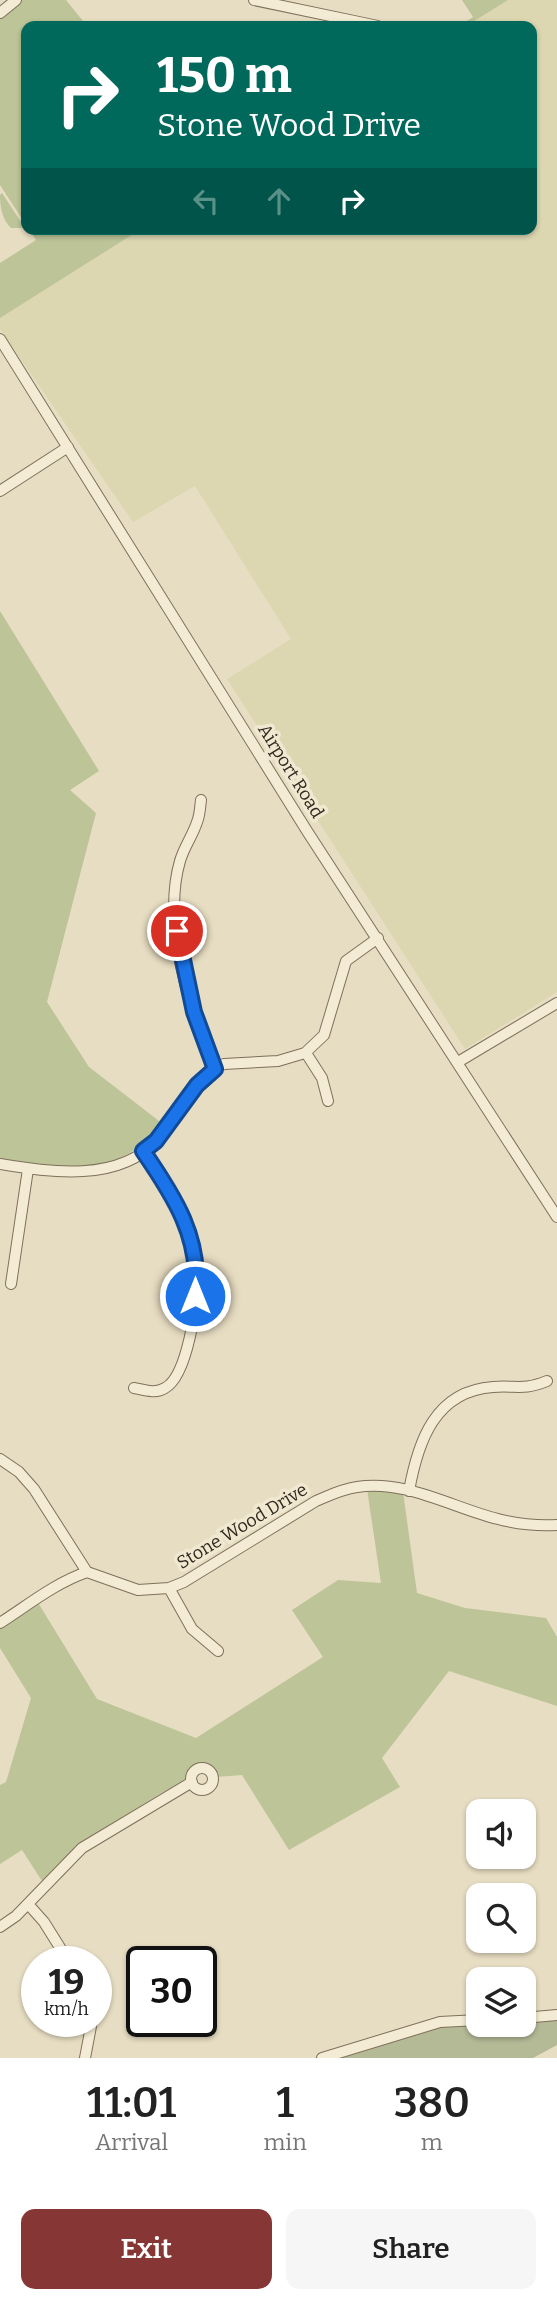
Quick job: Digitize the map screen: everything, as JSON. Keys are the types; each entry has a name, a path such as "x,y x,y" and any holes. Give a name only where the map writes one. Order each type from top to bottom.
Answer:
{"street":[{"path":"0,13 16,0"},
{"path":"254,0 354,21"},
{"name":"Airport Road","path":"0,339 307,831 557,1217"},
{"path":"0,491 68,447"},
{"path":"201,800 198,821 180,861 173,905 180,956 194,1012 215,1069"},
{"path":"0,1164 42,1171 100,1170 129,1160 156,1141 197,1085 215,1069 224,1064 278,1061 306,1053 324,1035 346,961 378,938"},
{"path":"458,1062 557,1003"},
{"path":"306,1053 322,1078 328,1101"},
{"path":"134,1388 158,1391 176,1379 191,1336 198,1276 190,1230 143,1151"},
{"path":"10,1284 21,1229 28,1169"},
{"path":"409,1490 413,1467 425,1434 448,1403 466,1392 494,1387 529,1388 547,1381"},
{"path":"0,1458 19,1472 34,1489 87,1572 48,1591 0,1623"},
{"name":"Stone Wood Drive","path":"87,1572 138,1590 169,1588 184,1582 316,1501 336,1492 369,1486 409,1490 499,1519 526,1524 557,1525"},
{"path":"169,1588 192,1629 218,1651"},
{"path":"0,1927 28,1904 82,1848 192,1782"},
{"path":"28,1904 44,1922 59,1946"},
{"path":"536,2017 557,2015"},
{"path":"322,2058 440,2022 466,2021"},
{"path":"85,2058 89,2037"}],"shaded area":[{"path":"503,0 557,0 557,992 465,1049 227,679 291,639 195,486 133,522 0,329 0,317 128,235 537,235 537,21 467,21"}],"green space":[{"path":"20,0 66,0 83,21 21,21 21,217 0,185 0,16"},
{"path":"462,0 508,0 474,21 467,21 473,17"},
{"path":"2,193 21,222 21,228 11,228 8,224 1,208"},
{"path":"33,235 131,235 0,318 0,263 36,240"},
{"path":"0,611 99,771 70,790 96,813 47,1002 89,1067 163,1124 146,1142 128,1154 88,1166 67,1167 0,1159"},
{"path":"367,1489 403,1492 417,1593 465,1608 546,1618 557,1637 557,1706 449,1671 382,1758 400,1787 289,1850 242,1775 216,1777 212,1769 200,1764 192,1768 187,1780 80,1843 42,1881 22,1850 0,1864 0,1785 6,1782 31,1698 0,1648 0,1626 37,1601 97,1699 196,1738 323,1657 292,1610 338,1580 381,1583"},
{"path":"557,2015 557,2045 533,2058 329,2058 440,2022 466,2023 466,2037 536,2037 536,2017"}],"route":[{"path":"177,931 180,956 194,1012 215,1069 197,1085 156,1141 143,1151 177,1202 190,1230 198,1276 195,1296"}]}
